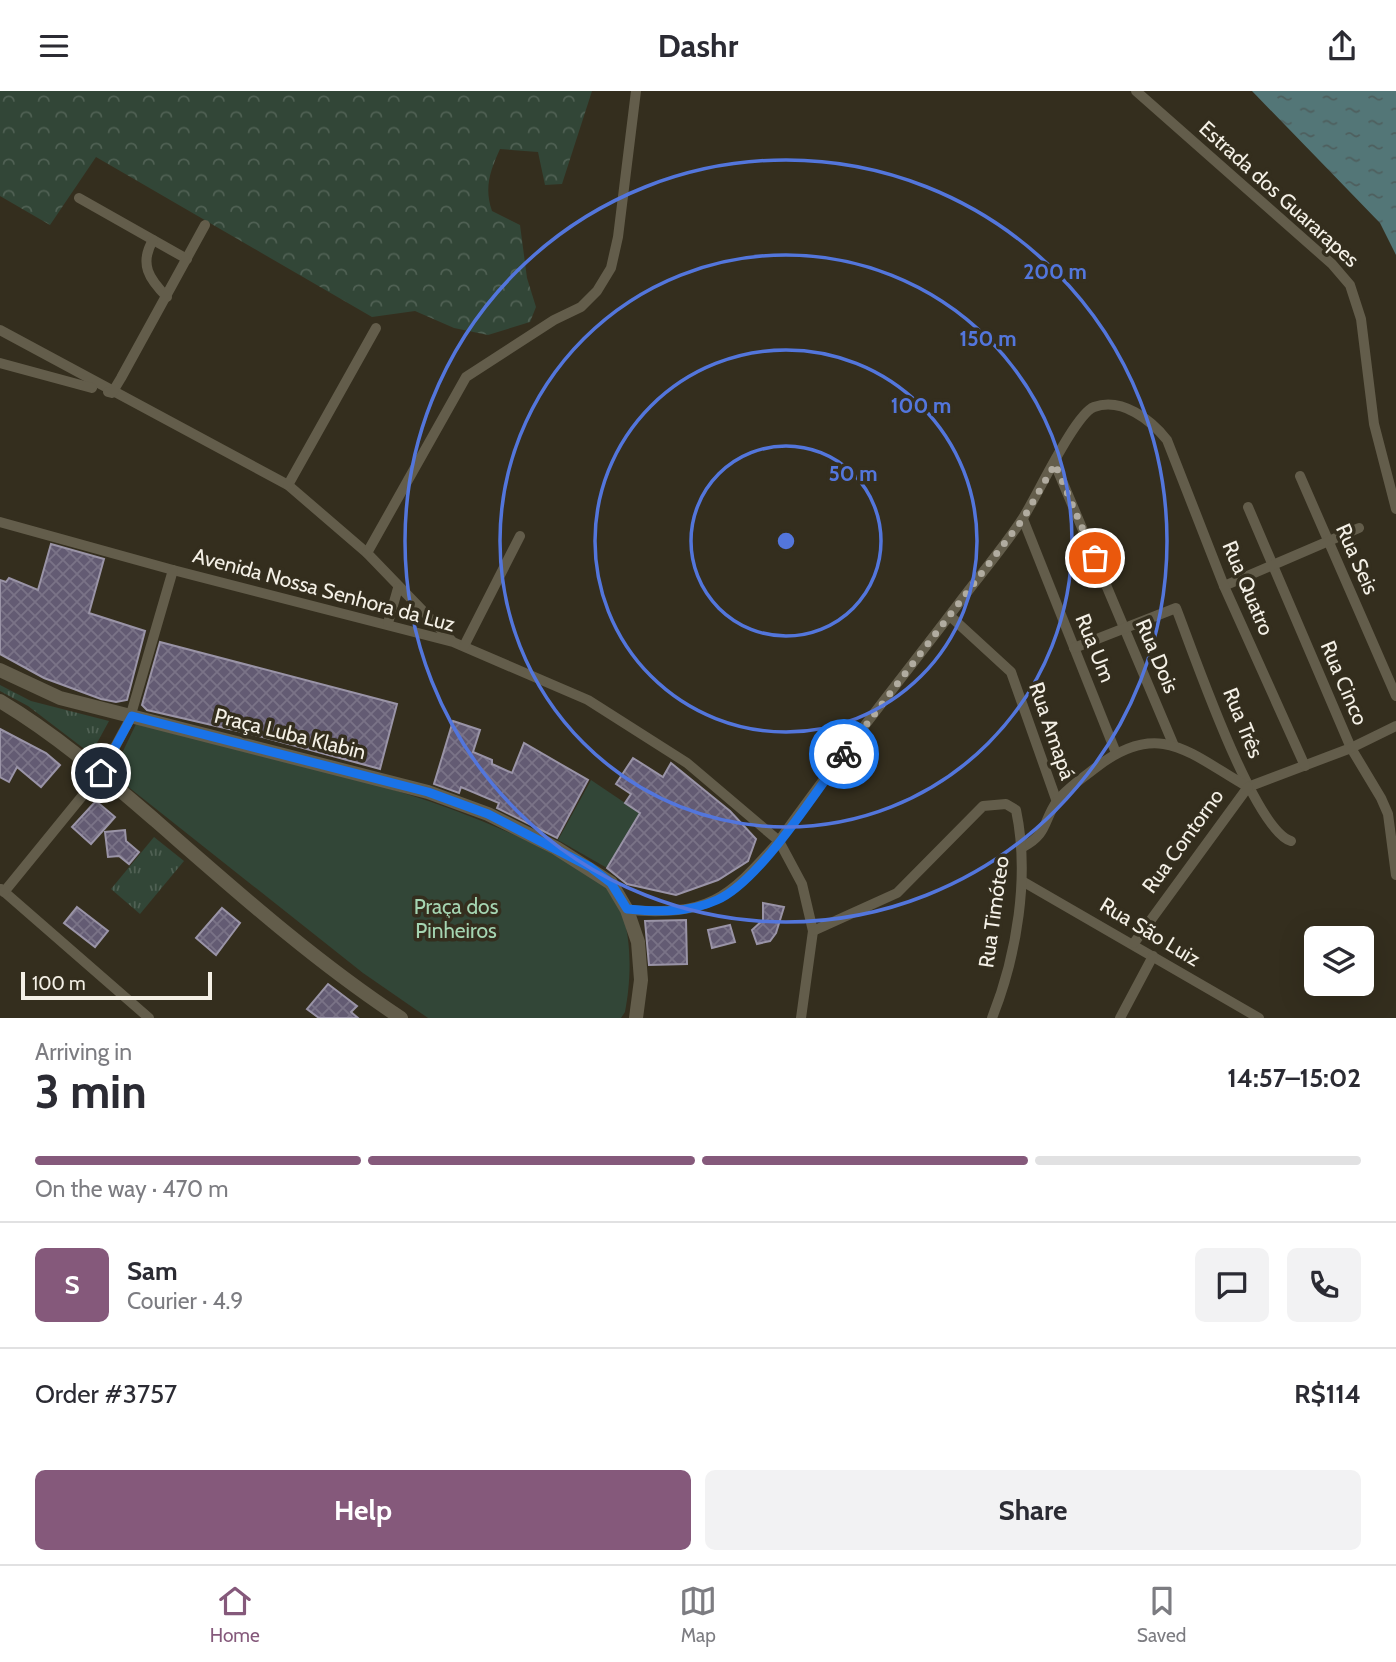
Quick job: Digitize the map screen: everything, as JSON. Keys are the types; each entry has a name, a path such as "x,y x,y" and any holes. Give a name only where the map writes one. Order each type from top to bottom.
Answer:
{"main road":[{"name":"Praça Luba Klabin","path":"0,670 42,692 428,792 488,814 590,867 611,883 627,909 638,942 641,980 636,1018"},
{"path":"0,701 29,717 101,773 269,918 354,986 401,1018"}],"street":[{"path":"368,553 466,377 554,320 581,307 597,291 611,268 618,237 636,91"},
{"name":"Estrada dos Guararapes","path":"1136,91 1332,264 1350,285 1361,320 1374,423 1396,509"},
{"path":"79,198 187,259"},
{"path":"112,393 205,225"},
{"path":"153,240 145,253 145,265 152,282 167,297"},
{"path":"288,485 376,328"},
{"path":"0,330 112,393 288,485 368,553 398,588 458,644 520,536"},
{"path":"0,363 112,393"},
{"name":"Rua Quatro","path":"1055,464 1083,413 1095,406 1115,404 1155,426 1167,440 1224,586 1305,767"},
{"path":"627,909 675,911 720,899 740,885 779,841 1023,519 1055,464"},
{"name":"Rua Dois","path":"1055,464 1174,745"},
{"name":"Rua Seis","path":"1300,476 1396,696"},
{"name":"Rua Cinco","path":"1248,507 1351,748 1388,814 1396,875"},
{"name":"Rua Um","path":"1023,519 1116,753"},
{"name":"Avenida Nossa Senhora da Luz","path":"0,522 173,570 388,623 458,644 589,700 687,763 779,841 802,884 813,931 801,1018"},
{"path":"1224,586 1359,528"},
{"path":"149,1018 1,892 101,773 132,716 173,570"},
{"path":"388,623 398,588"},
{"name":"Rua Três","path":"1125,629 1176,608 1248,787 1275,830 1291,841"},
{"name":"Rua Amapá","path":"950,615 1011,672 1057,802"},
{"path":"1074,649 1125,629"},
{"path":"1248,787 1305,767 1396,726"},
{"name":"Rua Contorno","path":"1023,847 1038,839 1057,802 1069,788 1116,753 1145,741 1174,745 1248,787 1134,943"},
{"name":"Rua Timóteo","path":"813,931 897,893 983,806 1006,804 1016,810 1023,847 1022,881 1014,937 992,1018"},
{"name":"Rua São Luiz","path":"1022,881 1134,943 1253,1017"},
{"path":"1120,1018 1153,956"}],"green space":[{"path":"0,91 592,91 562,184 545,185 538,152 500,149 496,157 489,180 488,195 492,211 520,225 527,278 536,307 530,322 488,335 454,328 415,311 372,317 96,157 50,225 0,196"},
{"path":"0,685 31,701 109,721 91,754 28,706 0,691"},
{"name":"Praça dos Pinheiros","path":"136,724 406,794 510,833 593,875 609,889 617,901 627,931 630,965 625,1012 621,1018 428,1018 363,973 112,774"},
{"path":"591,780 640,813 607,868 558,840"},
{"path":"154,837 184,861 140,914 111,889"}],"water":[{"path":"1252,91 1396,91 1396,255 1380,223"}],"building":[{"path":"51,544 104,559 89,613 145,631 127,700 116,702 101,699 44,678 0,654 0,580 6,582 9,578 38,590"},
{"path":"160,642 397,704 380,769 259,736 147,710 142,705"},
{"path":"453,721 480,730 473,752 512,773 524,743 588,780 557,838 497,808 499,803 461,787 459,793 434,784"},
{"path":"0,729 46,753 60,765 41,787 17,767 9,782 0,777"},
{"path":"633,758 663,777 671,763 730,811 756,839 748,861 718,880 676,895 627,884 607,868 640,813 625,803 631,794 616,784"},
{"path":"96,801 115,817 91,844 72,827"},
{"path":"125,830 126,841 139,852 129,864 119,856 108,857 105,832"},
{"path":"763,903 784,907 776,933 770,941 757,944 752,930 763,920"},
{"path":"77,907 108,931 95,947 64,923"},
{"path":"222,908 240,923 216,955 196,938"},
{"path":"686,920 687,964 649,965 645,921"},
{"path":"730,925 735,942 712,948 708,930"},
{"path":"328,984 357,1006 351,1012 358,1018 319,1018 307,1009"}],"way so far":[{"path":"844,754 1023,519 1055,464 1095,558"}],"route":[{"path":"101,773 132,716 428,792 488,814 590,867 611,883 627,909 675,911 699,907 720,899 740,885 779,841 844,754"}]}
